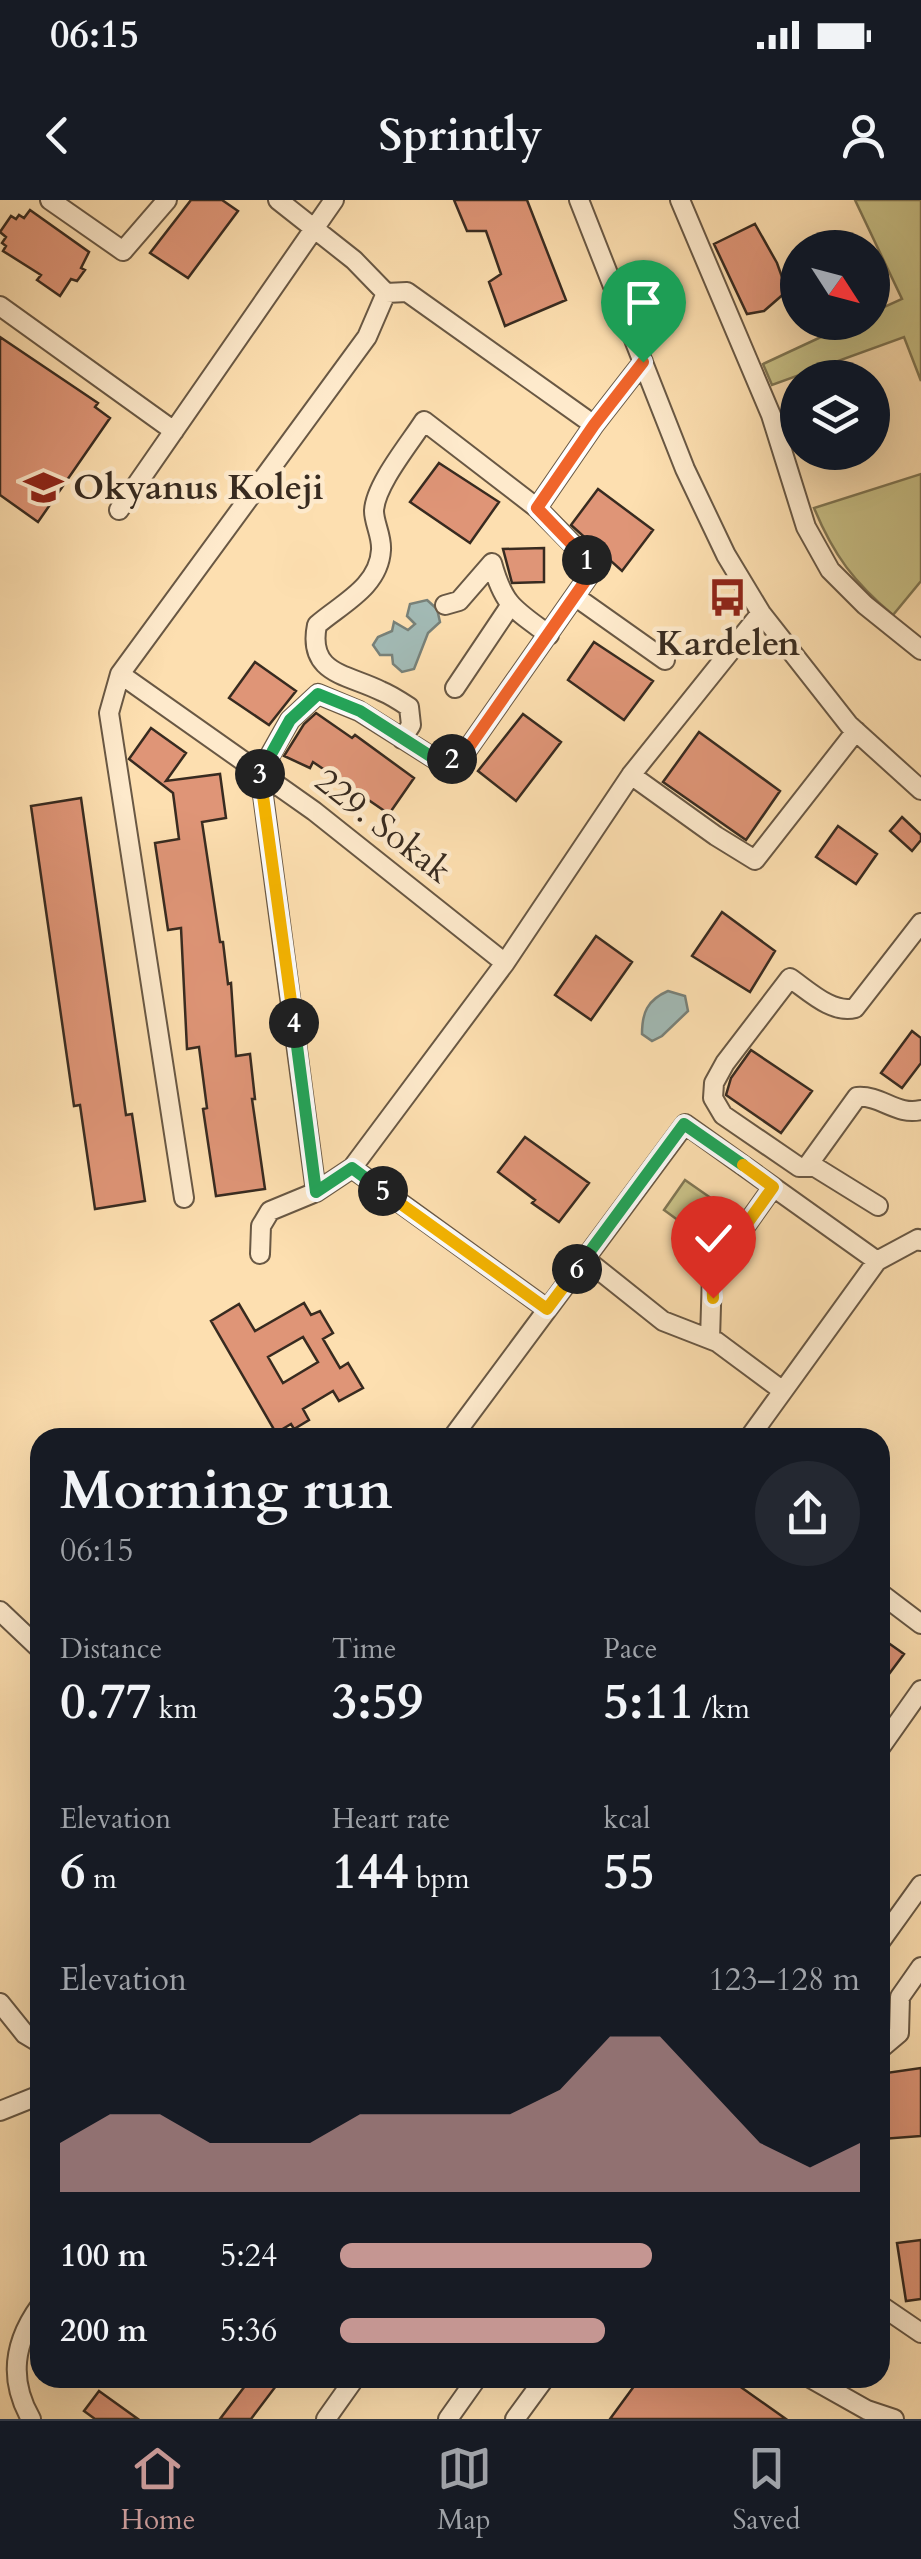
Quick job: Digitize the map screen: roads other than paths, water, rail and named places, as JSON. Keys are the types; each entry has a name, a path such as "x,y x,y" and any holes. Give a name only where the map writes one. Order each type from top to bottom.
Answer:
{"street":[{"path":"50,200 123,251 167,200"},
{"path":"278,200 354,260 386,293 407,292 594,425"},
{"path":"119,510 334,200"},
{"path":"580,200 685,469 726,556 761,613 856,731 921,790"},
{"path":"680,200 771,415 806,527 830,570 865,605 921,650"},
{"path":"184,1198 108,712 120,674 367,337 386,293"},
{"path":"0,306 174,430"},
{"path":"537,508 643,362"},
{"path":"316,1192 260,773 290,720 318,694 360,711 402,740 435,759 454,758 467,750 595,567 537,508 424,421 381,488 374,510 382,550 375,572 358,596 317,626 313,645 321,661 333,672 409,707 411,725 402,740"},
{"path":"446,605 459,601 492,563 501,594 510,606 549,635"},
{"path":"576,597 665,660"},
{"path":"455,688 510,606"},
{"path":"260,1254 262,1226 270,1210 316,1192 352,1168 505,963 631,775 761,613"},
{"name":"229. Sokak","path":"120,674 260,773 505,963"},
{"path":"631,775 755,860 856,731"},
{"path":"921,923 855,1008 835,1008 790,978 725,1063 714,1083 713,1098 723,1115 799,1167 808,1165 856,1097 875,1098 907,1114 921,1110"},
{"path":"459,1428 684,1124 877,1261"},
{"path":"808,1165 878,1206"},
{"path":"352,1168 547,1309"},
{"path":"710,1340 712,1273 773,1187"},
{"path":"756,1428 877,1261 921,1241"},
{"path":"584,1258 663,1321 710,1340 750,1363 783,1390"},
{"path":"890,1601 921,1624"},
{"path":"0,1612 30,1640"},
{"path":"890,1734 921,1690"},
{"path":"890,1928 921,1885"},
{"path":"890,2042 899,2034 900,1997 921,1967"},
{"path":"890,1996 900,1997"},
{"path":"0,2003 30,2037"},
{"path":"0,2111 30,2099"},
{"path":"890,2311 921,2333"},
{"path":"30,2320 16,2356 24,2406 31,2419"},
{"path":"326,2419 349,2388"},
{"path":"448,2419 470,2388"},
{"path":"514,2419 537,2388"},
{"path":"828,2388 894,2419"}],"water":[{"path":"427,600 437,609 440,622 428,633 414,669 402,672 393,664 392,655 380,655 373,645 378,637 392,631 394,622 408,630 415,624 407,616 410,604"},
{"path":"668,991 685,996 688,1011 652,1041 642,1034 643,1020 651,1003"}],"place":[{"name":"Okyanus Koleji","path":"43,488"},
{"name":"Kardelen","path":"728,597"}]}
